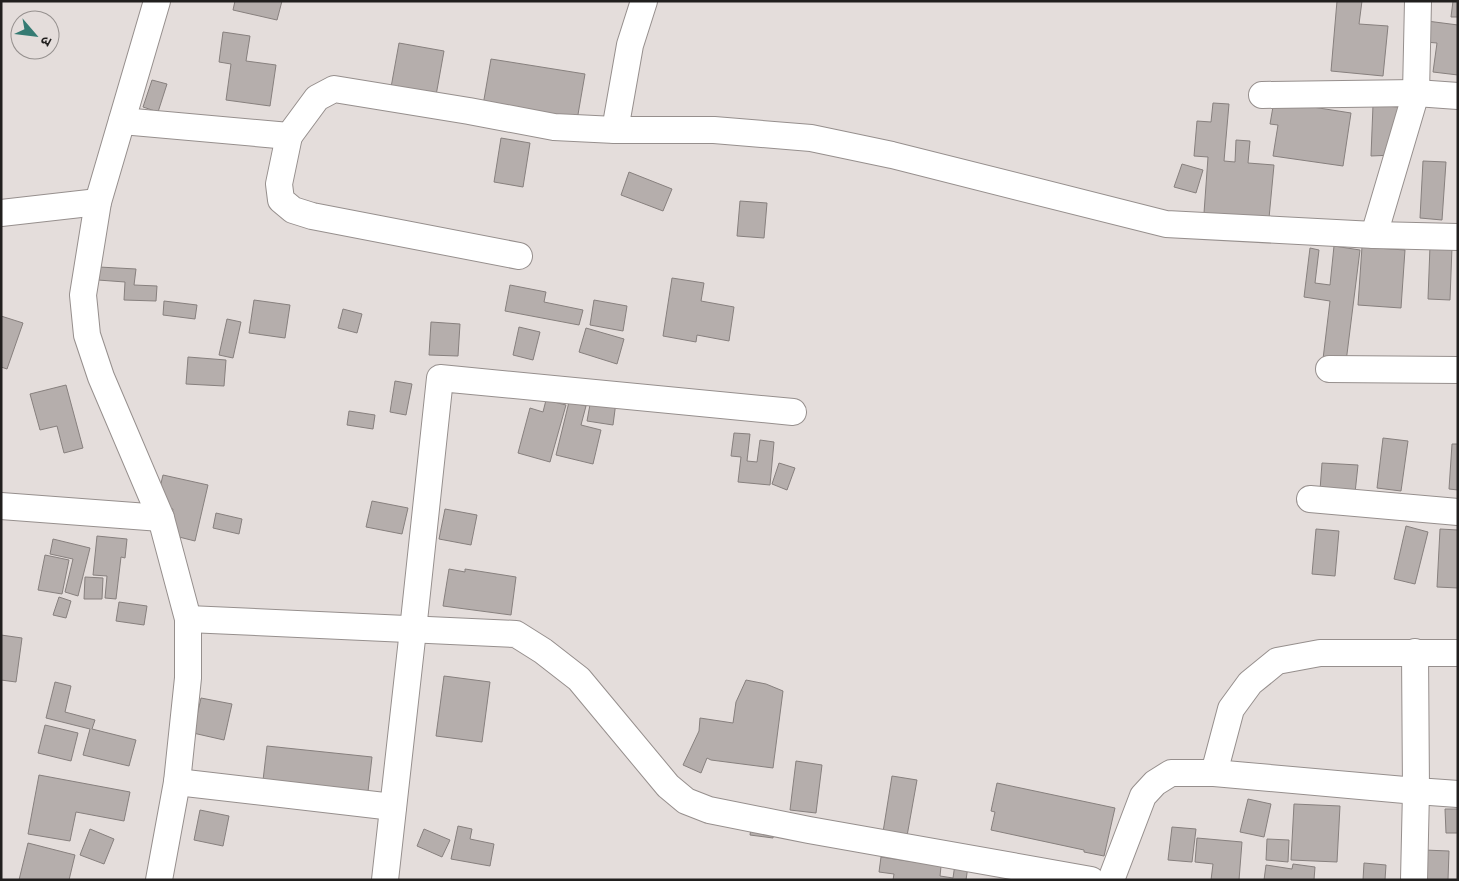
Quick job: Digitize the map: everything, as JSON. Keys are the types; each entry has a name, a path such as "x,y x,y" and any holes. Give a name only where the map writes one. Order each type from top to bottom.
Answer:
{"street":[{"path":"157,1 98,202 82,294 87,335 100,377 161,518 188,619 188,678 177,782 159,880"},
{"path":"616,130 630,45 644,1"},
{"path":"1374,235 1416,93 1418,1"},
{"path":"519,256 312,216 293,210 281,200 279,184 289,136 317,98 334,89 554,127 616,130 714,130 811,138 892,155 1166,224 1374,235 1458,237"},
{"path":"1262,96 1416,93 1458,96"},
{"path":"122,121 289,136"},
{"path":"1,213 98,202"},
{"path":"1330,369 1458,370"},
{"path":"385,880 440,378 793,412"},
{"path":"1310,499 1458,512"},
{"path":"1,506 161,518"},
{"path":"188,619 516,634 543,651 579,678 668,786 686,801 710,810 809,830 1091,880"},
{"path":"1214,773 1231,709 1250,683 1277,661 1320,652 1458,653"},
{"path":"1414,880 1416,792 1415,652"},
{"path":"1111,880 1143,796 1155,783 1171,773 1214,773 1416,792 1458,794"},
{"path":"177,782 393,806"}],"building":[{"path":"235,1 282,1 277,20 233,10"},
{"path":"1337,1 1362,1 1359,24 1388,26 1383,76 1331,71"},
{"path":"1453,1 1458,1 1458,17 1451,17"},
{"path":"1427,21 1458,25 1458,75 1433,72 1437,43 1425,42"},
{"path":"223,32 250,36 246,61 276,65 270,106 226,100 231,64 219,62"},
{"path":"399,43 444,51 435,101 390,93"},
{"path":"491,59 585,74 576,126 482,111"},
{"path":"152,80 167,84 158,112 143,107"},
{"path":"1274,101 1351,113 1343,166 1273,156 1278,125 1270,124"},
{"path":"1213,103 1229,104 1224,161 1235,162 1236,140 1250,141 1248,163 1274,165 1269,218 1204,213 1208,157 1194,156 1197,121 1211,122"},
{"path":"1373,105 1398,107 1393,155 1371,156"},
{"path":"501,138 530,143 523,187 494,182"},
{"path":"1423,161 1446,162 1442,220 1420,218"},
{"path":"1182,164 1203,170 1196,193 1174,187"},
{"path":"629,172 672,189 663,211 621,195"},
{"path":"740,201 767,203 764,238 737,236"},
{"path":"1334,246 1360,250 1346,362 1323,359 1330,301 1304,297 1310,248 1319,250 1315,283 1330,285"},
{"path":"1430,246 1452,247 1450,300 1428,299"},
{"path":"1362,247 1405,250 1401,308 1358,305"},
{"path":"99,267 136,269 134,285 157,286 156,301 124,300 125,282 98,280"},
{"path":"672,278 704,283 701,301 734,307 729,341 697,335 696,342 663,336"},
{"path":"510,285 546,292 544,302 583,310 579,325 505,311"},
{"path":"254,300 290,305 285,338 249,333"},
{"path":"594,300 627,306 623,331 590,325"},
{"path":"164,301 197,305 195,319 163,315"},
{"path":"343,309 362,314 357,333 338,328"},
{"path":"1,316 23,323 7,369 1,367"},
{"path":"227,319 241,322 233,358 219,355"},
{"path":"431,322 460,324 458,356 429,355"},
{"path":"519,327 540,332 533,360 513,355"},
{"path":"586,328 624,339 617,364 579,352"},
{"path":"188,357 226,360 224,386 186,384"},
{"path":"395,381 412,384 406,415 390,412"},
{"path":"66,385 83,448 64,453 57,426 40,430 30,394"},
{"path":"591,399 616,402 613,425 587,421"},
{"path":"546,400 566,405 550,462 518,453 530,408 543,412"},
{"path":"569,402 586,406 581,425 601,430 593,464 556,455"},
{"path":"349,411 375,415 373,429 347,425"},
{"path":"734,433 750,434 747,461 757,462 760,440 774,442 770,485 738,482 741,457 731,456"},
{"path":"1383,438 1408,441 1401,491 1377,488"},
{"path":"1452,444 1458,444 1458,490 1449,489"},
{"path":"779,463 795,468 787,490 772,484"},
{"path":"1322,463 1358,465 1355,493 1320,490"},
{"path":"163,475 208,485 195,541 167,534 173,509 156,504"},
{"path":"372,501 408,508 402,534 366,527"},
{"path":"445,509 477,515 471,545 439,539"},
{"path":"216,513 242,519 239,534 213,528"},
{"path":"1406,526 1428,532 1415,584 1394,579"},
{"path":"1316,529 1339,531 1335,576 1312,574"},
{"path":"1440,529 1458,530 1458,588 1437,587"},
{"path":"97,536 127,539 125,558 121,557 116,599 105,598 107,576 93,575"},
{"path":"53,539 90,548 78,596 65,592 73,559 50,554"},
{"path":"45,555 69,560 62,594 38,590"},
{"path":"449,569 465,572 465,569 516,577 511,615 443,606"},
{"path":"85,577 103,578 102,599 84,599"},
{"path":"59,597 71,601 66,618 53,615"},
{"path":"119,602 147,606 144,625 116,621"},
{"path":"1,635 22,638 16,682 1,680"},
{"path":"444,676 490,682 482,742 436,736"},
{"path":"746,680 766,684 783,691 773,768 707,758 701,773 683,765 699,731 700,718 733,723 736,702"},
{"path":"55,682 71,686 65,712 95,720 92,729 136,740 129,766 83,755 90,729 46,718"},
{"path":"201,698 232,704 224,740 193,733"},
{"path":"45,725 78,733 71,761 38,753"},
{"path":"267,746 372,757 367,800 262,789"},
{"path":"796,761 822,765 816,813 790,810"},
{"path":"39,775 130,792 124,821 76,812 70,841 28,834"},
{"path":"892,776 917,780 907,836 883,832"},
{"path":"997,783 1115,808 1104,856 991,830 995,812 991,811"},
{"path":"1248,799 1271,804 1264,837 1240,832"},
{"path":"1294,804 1340,806 1337,862 1291,860"},
{"path":"1445,809 1458,809 1458,833 1446,833"},
{"path":"200,810 229,816 223,846 194,840"},
{"path":"752,821 775,824 773,838 750,835"},
{"path":"458,826 472,829 470,839 494,844 490,866 451,859"},
{"path":"1172,827 1196,829 1192,862 1168,860"},
{"path":"90,829 114,839 104,864 80,855"},
{"path":"424,829 450,840 442,857 417,846"},
{"path":"1197,838 1242,842 1239,880 1211,880 1213,864 1195,862"},
{"path":"1267,839 1289,840 1288,862 1266,860"},
{"path":"28,843 75,855 69,880 19,880"},
{"path":"1424,850 1449,851 1448,880 1423,880"},
{"path":"917,853 942,857 940,876 953,878 955,864 968,866 966,880 893,880 894,874 879,872 881,857 915,862"},
{"path":"1364,863 1386,865 1385,880 1363,880"},
{"path":"1293,864 1315,867 1314,880 1264,880 1266,865 1292,869"}]}
